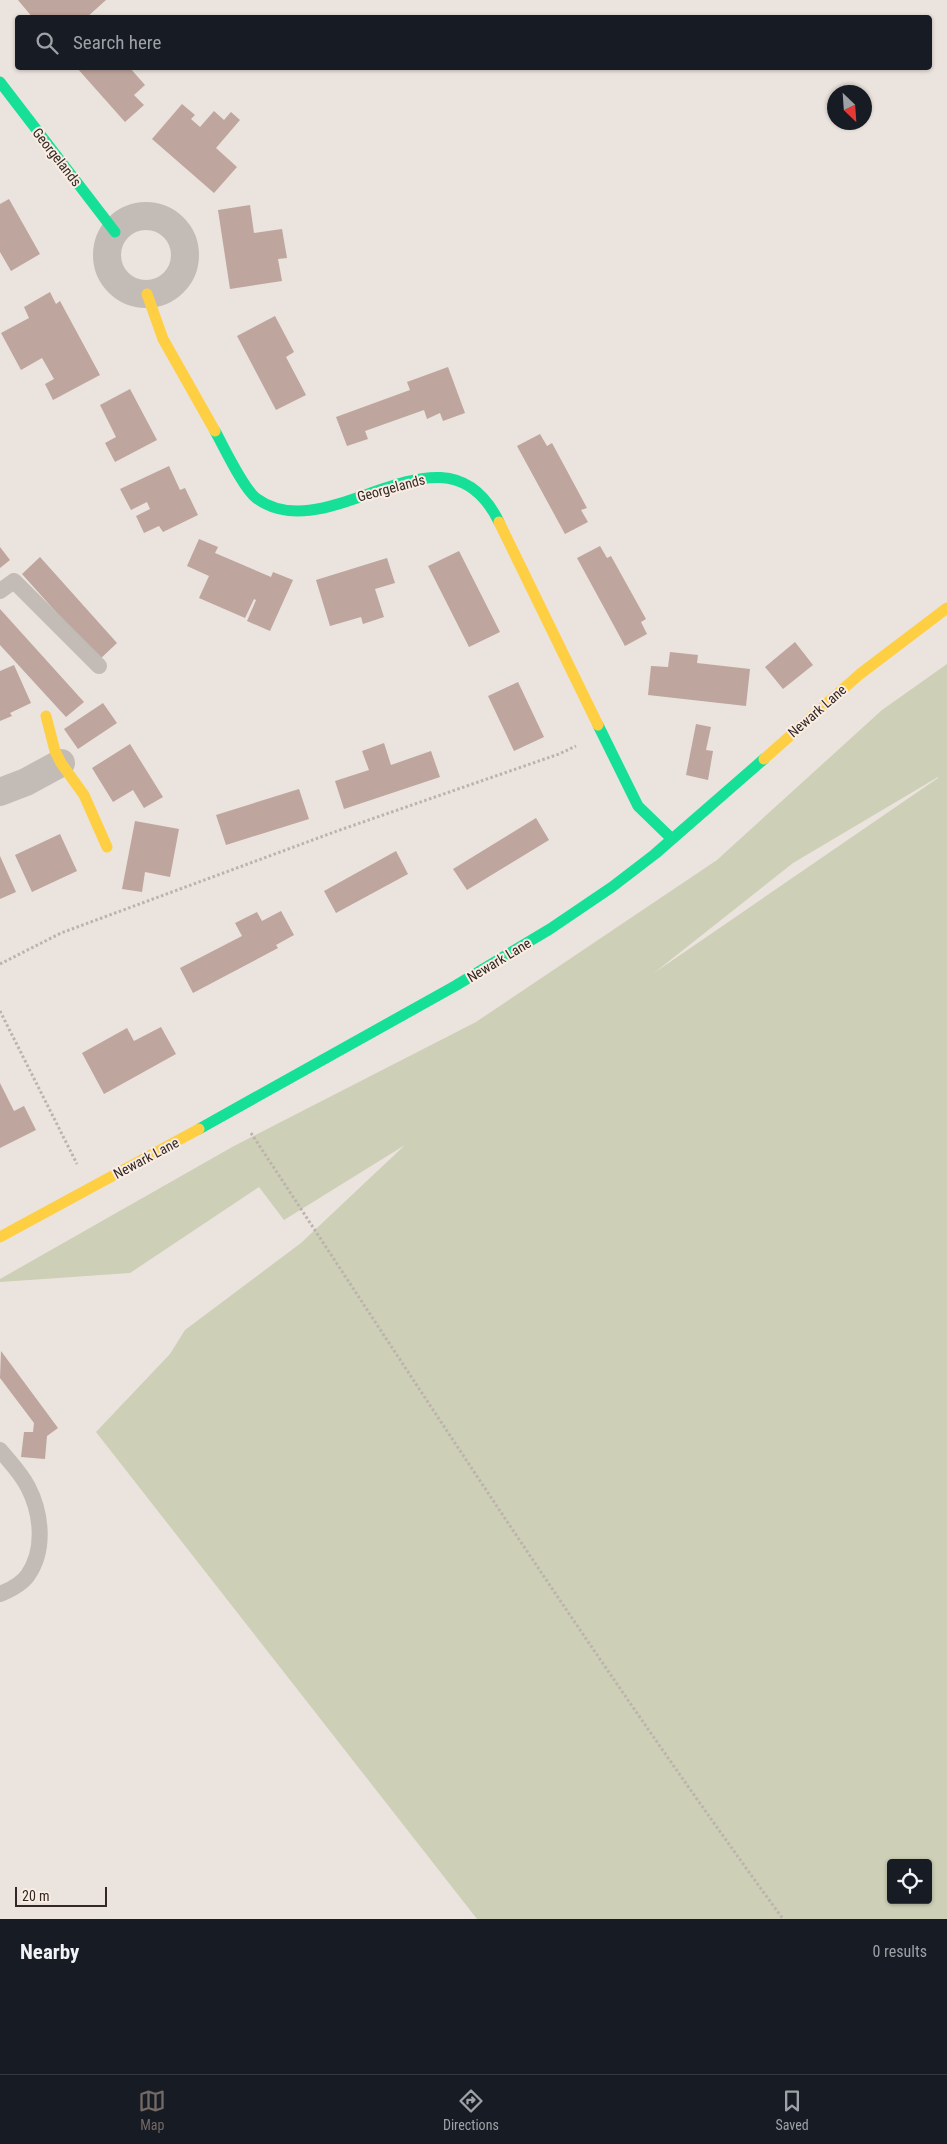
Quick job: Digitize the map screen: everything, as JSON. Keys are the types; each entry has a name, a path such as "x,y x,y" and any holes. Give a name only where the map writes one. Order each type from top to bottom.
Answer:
{"street":[{"name":"Georgelands","path":"0,82 115,232"},
{"path":"146,216 160,219 172,226 181,238 185,252 184,266 177,278 166,288 153,294 147,294 139,294 125,289 114,279 108,265 106,250 111,237 120,225 132,218 146,216"},
{"name":"Georgelands","path":"147,294 163,339 245,484 256,499 274,508 292,513 313,511 415,478 442,476 464,481 483,495 496,516 638,806 672,839"},
{"name":"Newark Lane","path":"0,1238 235,1110 487,969 552,928 614,885 672,839 858,676 947,608"},
{"path":"46,716 55,751 61,763 84,795 107,847"},
{"path":"0,792 26,782 61,763"}],"lane":[{"path":"0,591 14,580 99,666"},
{"path":"0,1450 27,1485 36,1505 40,1528 38,1552 28,1575 13,1588 0,1594"}],"path":[{"path":"0,964 61,933 337,831 560,754 602,734"},
{"path":"0,1011 90,1189"},
{"path":"235,1110 538,1570 703,1810 783,1919"}],"green space":[{"path":"947,664 947,1919 477,1919 96,1432 170,1354 185,1330 301,1243 405,1145 284,1220 259,1187 130,1273 0,1282 0,1279 234,1146 476,1022 717,860 882,710","holes":["938,778 654,973 793,863"]}],"building":[{"path":"18,0 106,0 89,15 30,15"},
{"path":"79,70 132,70 145,85 134,95 144,105 125,122"},
{"path":"182,104 195,115 191,119 200,127 214,111 224,120 231,112 240,120 216,148 237,167 214,193 152,139"},
{"path":"9,199 40,254 11,271 0,252 0,204"},
{"path":"250,205 254,233 282,229 287,258 278,259 282,281 230,289 218,210"},
{"path":"50,292 56,304 60,301 100,375 53,400 45,384 54,379 42,358 21,370 1,333 29,318 24,307"},
{"path":"275,316 294,352 286,357 306,395 276,410 237,336"},
{"path":"448,367 465,413 443,421 440,413 427,419 424,410 365,431 368,439 347,446 336,417 410,390 407,382"},
{"path":"130,389 157,440 115,462 105,443 116,437 100,405"},
{"path":"540,434 547,446 552,443 587,508 581,510 588,522 565,534 517,446"},
{"path":"169,466 180,490 185,488 198,515 163,532 159,526 144,533 136,516 150,509 147,502 131,510 120,489"},
{"path":"199,539 218,547 215,553 271,577 273,572 293,580 270,631 247,621 256,600 254,599 245,618 199,598 209,576 187,566"},
{"path":"600,546 607,558 611,556 646,619 641,622 647,634 625,646 577,558"},
{"path":"0,547 10,560 0,568"},
{"path":"459,551 500,632 469,647 428,566"},
{"path":"40,557 117,643 99,660 22,574"},
{"path":"387,558 395,583 375,589 384,617 363,624 361,617 330,626 316,580"},
{"path":"0,609 84,702 66,717 0,645"},
{"path":"795,642 813,665 783,689 765,667"},
{"path":"670,652 698,655 697,663 750,669 746,706 648,695 651,666 668,667"},
{"path":"14,665 31,703 10,713 12,716 0,721 0,671"},
{"path":"518,682 544,737 514,751 488,696"},
{"path":"103,703 117,723 78,749 64,729"},
{"path":"696,724 711,727 706,750 713,751 708,780 686,775"},
{"path":"384,743 391,765 431,751 440,777 344,809 335,781 369,770 362,751"},
{"path":"130,744 163,797 144,808 133,790 113,802 92,768"},
{"path":"299,789 309,819 226,845 216,815"},
{"path":"536,818 549,840 467,890 453,869"},
{"path":"135,821 179,829 170,877 145,872 142,892 122,889"},
{"path":"60,834 77,871 32,892 15,855"},
{"path":"396,851 408,874 336,913 324,891"},
{"path":"0,856 16,892 0,899"},
{"path":"281,911 294,935 276,945 278,948 193,993 180,968 242,936 235,923 257,912 262,921"},
{"path":"161,1027 176,1054 104,1094 82,1053 127,1028 134,1041"},
{"path":"0,1083 14,1111 24,1106 36,1130 0,1148"},
{"path":"1,1351 58,1428 47,1436 45,1459 21,1457 24,1432 33,1432 34,1423 0,1378"}],"traffic: fast":[{"path":"0,82 115,232"},
{"path":"215,431 251,493 256,498 285,510 317,509 417,479 448,478 476,491 499,522"},
{"path":"598,725 638,806 672,839"},
{"path":"199,1129 455,986 550,929 612,887 655,854 764,759"}],"traffic: slow":[{"path":"147,294 163,339 215,431"},
{"path":"499,522 598,725"},
{"path":"764,759 860,674 947,608"},
{"path":"46,716 55,751 61,763 84,795 107,847"},
{"path":"0,1237 199,1129"}]}
